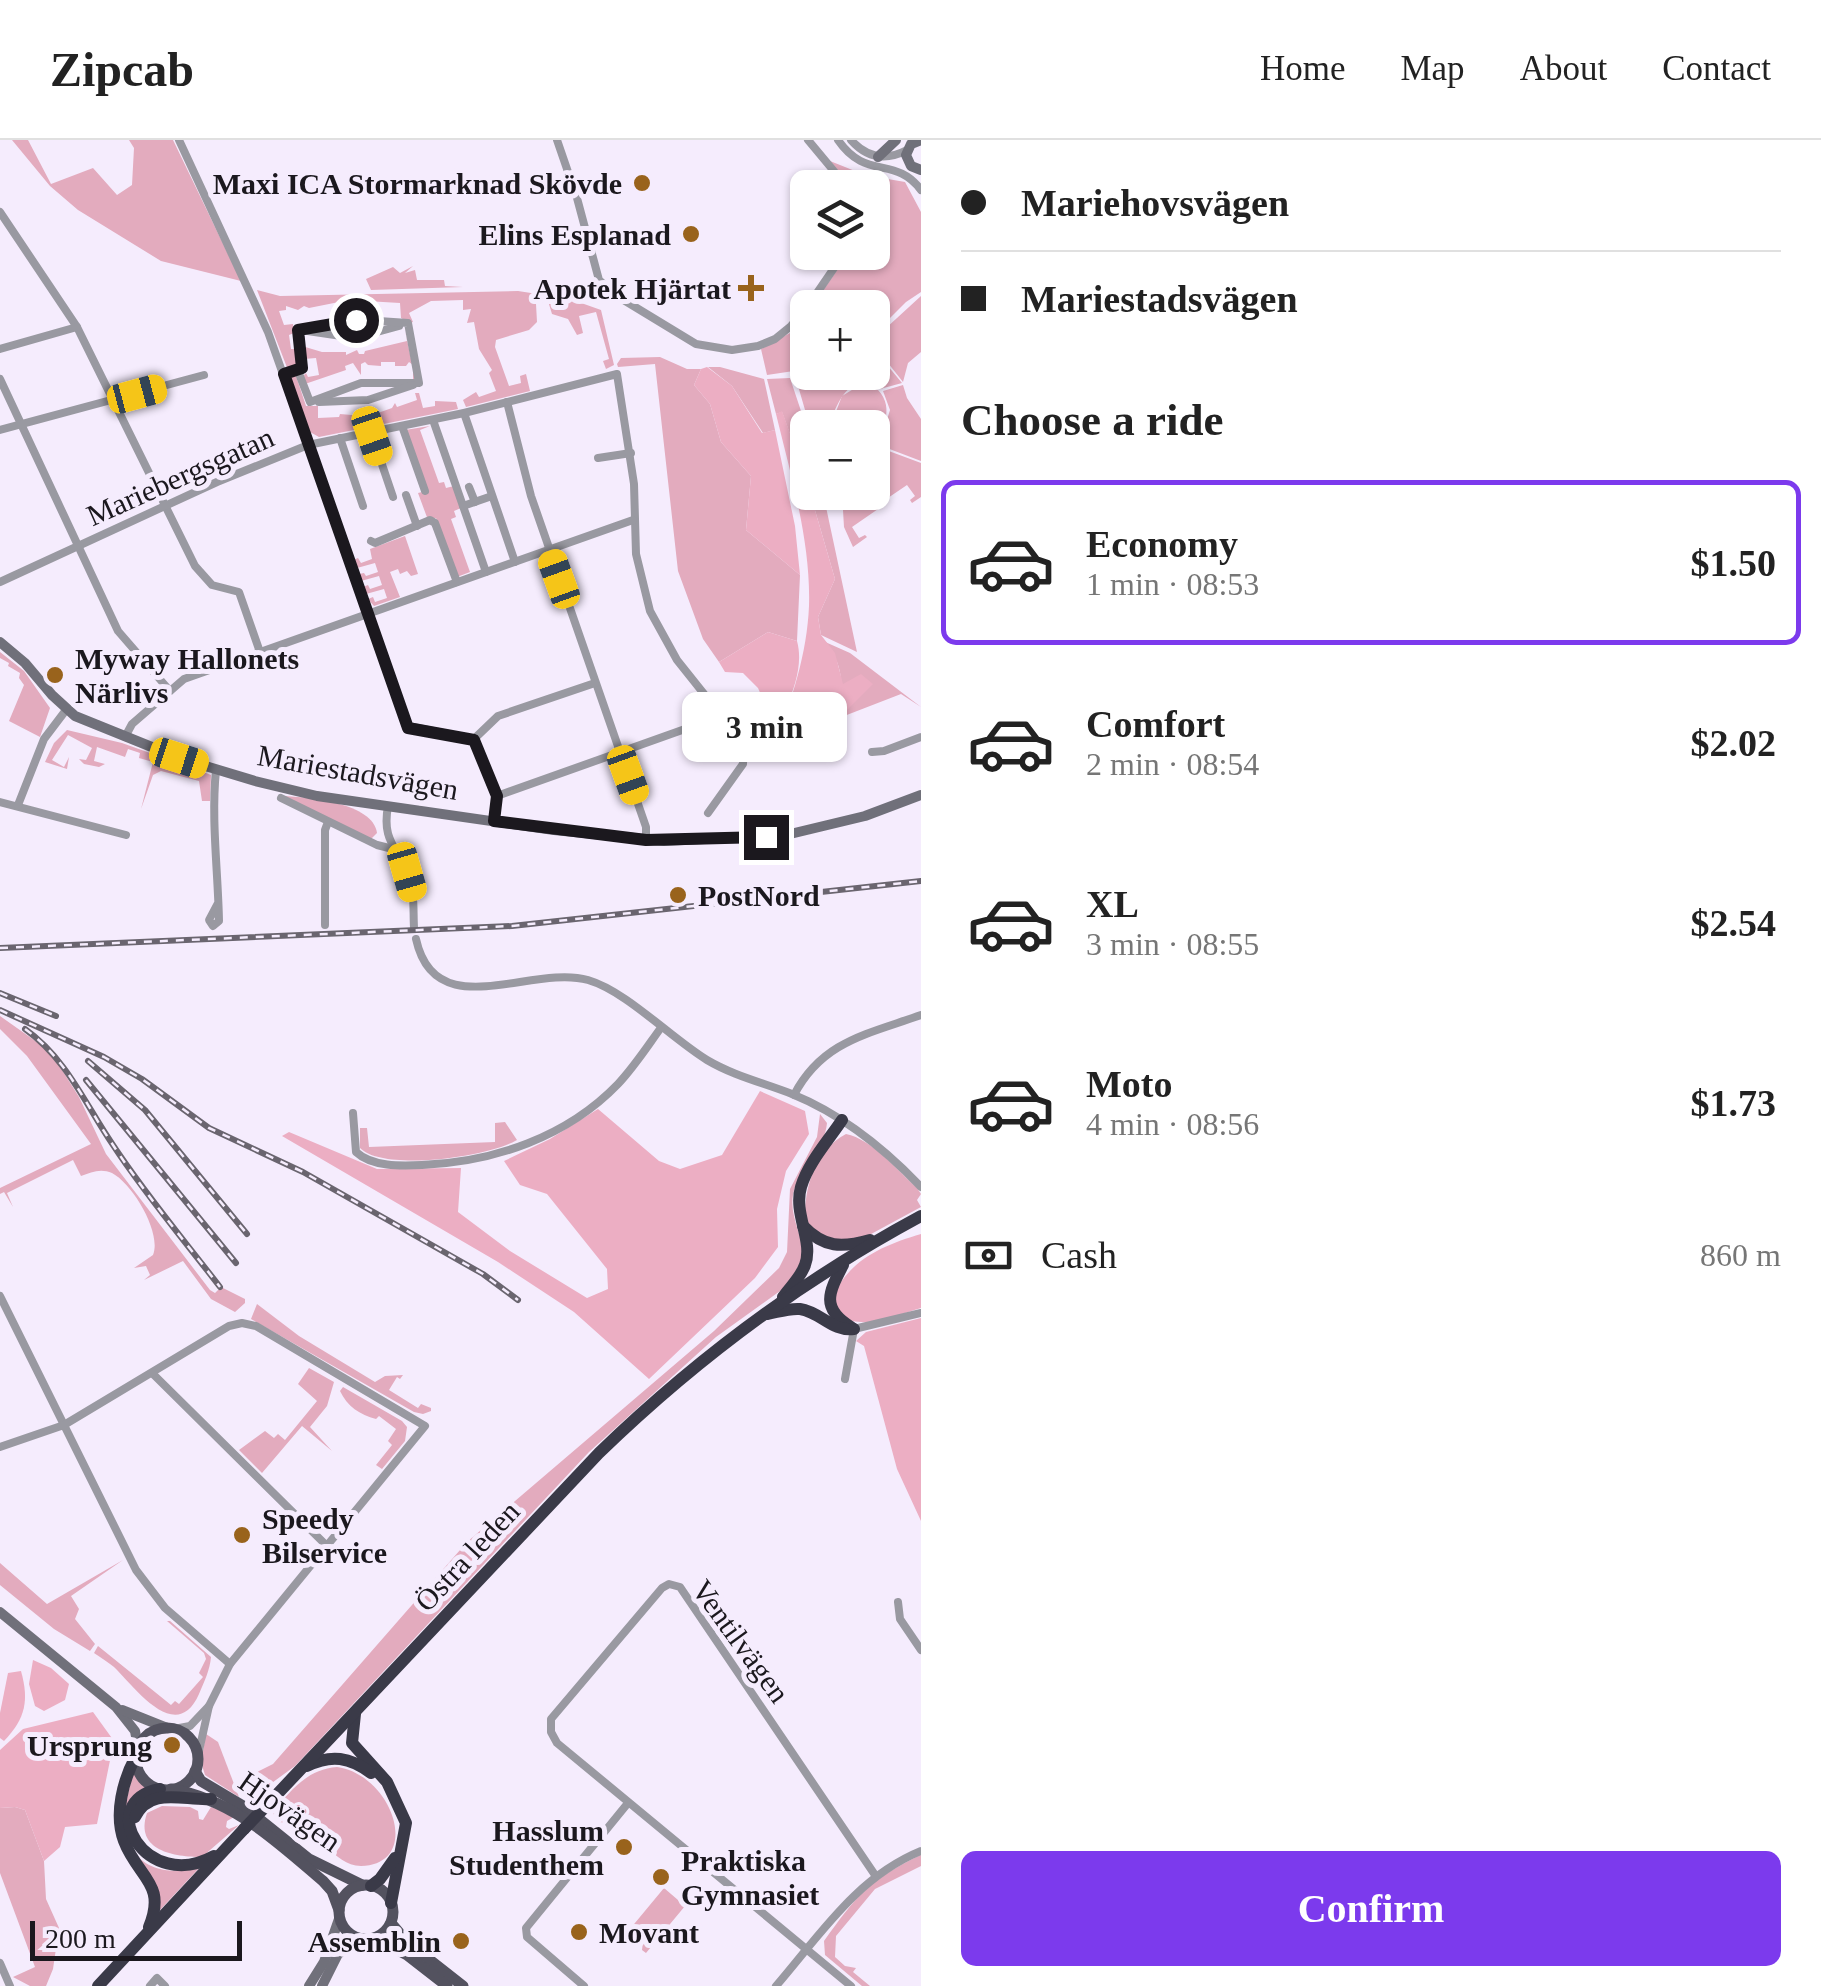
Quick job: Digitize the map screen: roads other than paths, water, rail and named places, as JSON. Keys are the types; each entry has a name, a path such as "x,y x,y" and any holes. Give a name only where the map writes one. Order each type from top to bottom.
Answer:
{"highway":[{"path":"779,1303 805,1266 807,1248 799,1201 808,1171 842,1120"},
{"name":"Östra leden","path":"98,1986 613,1440 688,1370 761,1316 921,1216"},
{"path":"801,1224 829,1245 882,1237"},
{"path":"846,1260 833,1282 830,1299 834,1313 854,1329"},
{"path":"761,1316 801,1309 837,1328 854,1329"},
{"path":"356,1711 352,1743 388,1782 406,1823 391,1903"},
{"path":"137,1751 119,1819 126,1846 156,1900 146,1934"},
{"path":"300,1770 330,1758 345,1759 376,1777 392,1798 400,1823 398,1848 388,1869 366,1886"},
{"path":"166,1789 140,1796 129,1811 131,1828 142,1851 172,1866 193,1865 225,1850"},
{"path":"131,1828 140,1806 147,1801 170,1797 211,1799"}],"main road":[{"path":"171,1729 191,1740 196,1765 184,1784 166,1789 144,1779 138,1768 137,1751 150,1733 171,1729"},
{"name":"Hjovägen","path":"196,1765 202,1781 243,1806 309,1858 366,1886"},
{"name":"Hjovägen","path":"166,1789 211,1799 240,1813 332,1891 339,1914"},
{"path":"447,1986 407,1955 374,1938 360,1938 347,1932 339,1914 344,1896 366,1886 383,1892 391,1903 391,1923 407,1942 463,1986"},
{"path":"374,1938 391,1923"}],"street":[{"path":"179,140 246,280 284,374 408,728 474,740"},
{"path":"557,140 598,280 617,296 696,344 732,350 775,339 806,309 833,270"},
{"path":"808,140 833,170"},
{"path":"838,140 861,163 915,170"},
{"path":"852,140 861,150 878,157 890,157 921,140"},
{"path":"878,157 896,140"},
{"path":"907,146 921,190"},
{"path":"0,212 77,328 195,566 212,585 238,592 260,652"},
{"path":"355,338 356,320"},
{"path":"298,330 356,320 408,323"},
{"path":"377,321 380,331"},
{"path":"329,336 330,323"},
{"path":"298,330 355,338 408,323"},
{"path":"408,323 420,383"},
{"path":"0,349 77,328"},
{"path":"284,374 302,368 298,330"},
{"path":"298,371 310,402"},
{"name":"Mariebergsgatan","path":"0,582 308,444 464,413 604,374 617,374 631,453"},
{"path":"0,430 204,375"},
{"path":"0,379 118,630 170,691"},
{"path":"310,402 361,384 420,383"},
{"path":"310,402 368,400 420,383"},
{"path":"507,402 531,496 620,752"},
{"path":"464,413 515,562"},
{"path":"432,420 486,572"},
{"path":"402,426 424,491"},
{"path":"371,432 393,497"},
{"path":"340,438 363,506"},
{"path":"598,458 631,453 633,520 650,610 664,640 740,736 746,753 732,784 708,813"},
{"path":"470,487 475,502"},
{"path":"406,495 417,526"},
{"path":"463,506 492,496"},
{"path":"371,540 375,543 430,520 435,523 457,582"},
{"path":"125,736 132,724 184,680 633,520"},
{"name":"Mariestadsvägen","path":"0,642 25,662 66,710 216,770 287,790 646,840 786,835 865,816 921,795"},
{"path":"474,740 498,716 596,682"},
{"path":"497,796 685,730 712,705"},
{"path":"18,804 44,739 66,710"},
{"path":"872,752 921,737"},
{"path":"474,740 497,796 494,821"},
{"path":"216,770 218,903"},
{"path":"628,775 646,827 646,840"},
{"path":"282,798 393,849"},
{"path":"0,802 126,835"},
{"path":"388,806 386,836 413,891 414,928"},
{"path":"325,925 328,822"},
{"path":"416,940 423,962 448,984 467,987 571,977 608,989 718,1066 794,1095 860,1129 921,1187"},
{"path":"794,1095 828,1051 921,1014"},
{"path":"352,1114 356,1152 365,1160 455,1164 494,1156 546,1135 592,1106 619,1083 660,1028"},
{"path":"0,1296 127,1554 152,1594 230,1664"},
{"path":"846,1379 854,1329 921,1313"},
{"path":"0,1447 64,1425 229,1326 242,1323 256,1326 425,1426 230,1664 209,1706 196,1765"},
{"path":"152,1372 328,1547"},
{"name":"Ventilvägen","path":"628,1803 557,1743 551,1732 551,1719 662,1588 674,1584 686,1592 875,1875"},
{"path":"898,1602 900,1619 921,1650"},
{"path":"0,1612 116,1707 135,1731 137,1751"},
{"path":"116,1707 171,1729 190,1726 209,1706"},
{"path":"584,1986 524,1933 628,1803 851,1986"},
{"path":"776,1986 839,1910 875,1875 921,1851"},
{"path":"309,1986 324,1962 339,1914"},
{"path":"322,1986 334,1958 360,1938"},
{"path":"0,1963 9,1984 20,1986"},
{"path":"150,1986 157,1978 165,1986"}],"railway":[{"path":"0,948 512,926 921,881"},
{"path":"0,993 56,1016"},
{"path":"0,1010 104,1057 142,1079 209,1128 303,1172 483,1274 518,1300"},
{"path":"25,1029 64,1068 125,1163 220,1287"},
{"path":"88,1061 145,1110 247,1234"},
{"path":"86,1080 236,1263"}],"place":[{"name":"Maxi ICA Stormarknad Skövde","path":"642,183"},
{"name":"Elins Esplanad","path":"691,234"},
{"name":"Apotek Hjärtat","path":"751,288"},
{"name":"Myway Hallonets Närlivs","path":"55,675"},
{"name":"PostNord","path":"678,895"},
{"name":"Speedy Bilservice","path":"242,1535"},
{"name":"Ursprung","path":"172,1745"},
{"name":"Hasslum Studenthem","path":"624,1847"},
{"name":"Praktiska Gymnasiet","path":"661,1877"},
{"name":"Movant","path":"579,1932"},
{"name":"Assemblin","path":"461,1941"}]}
